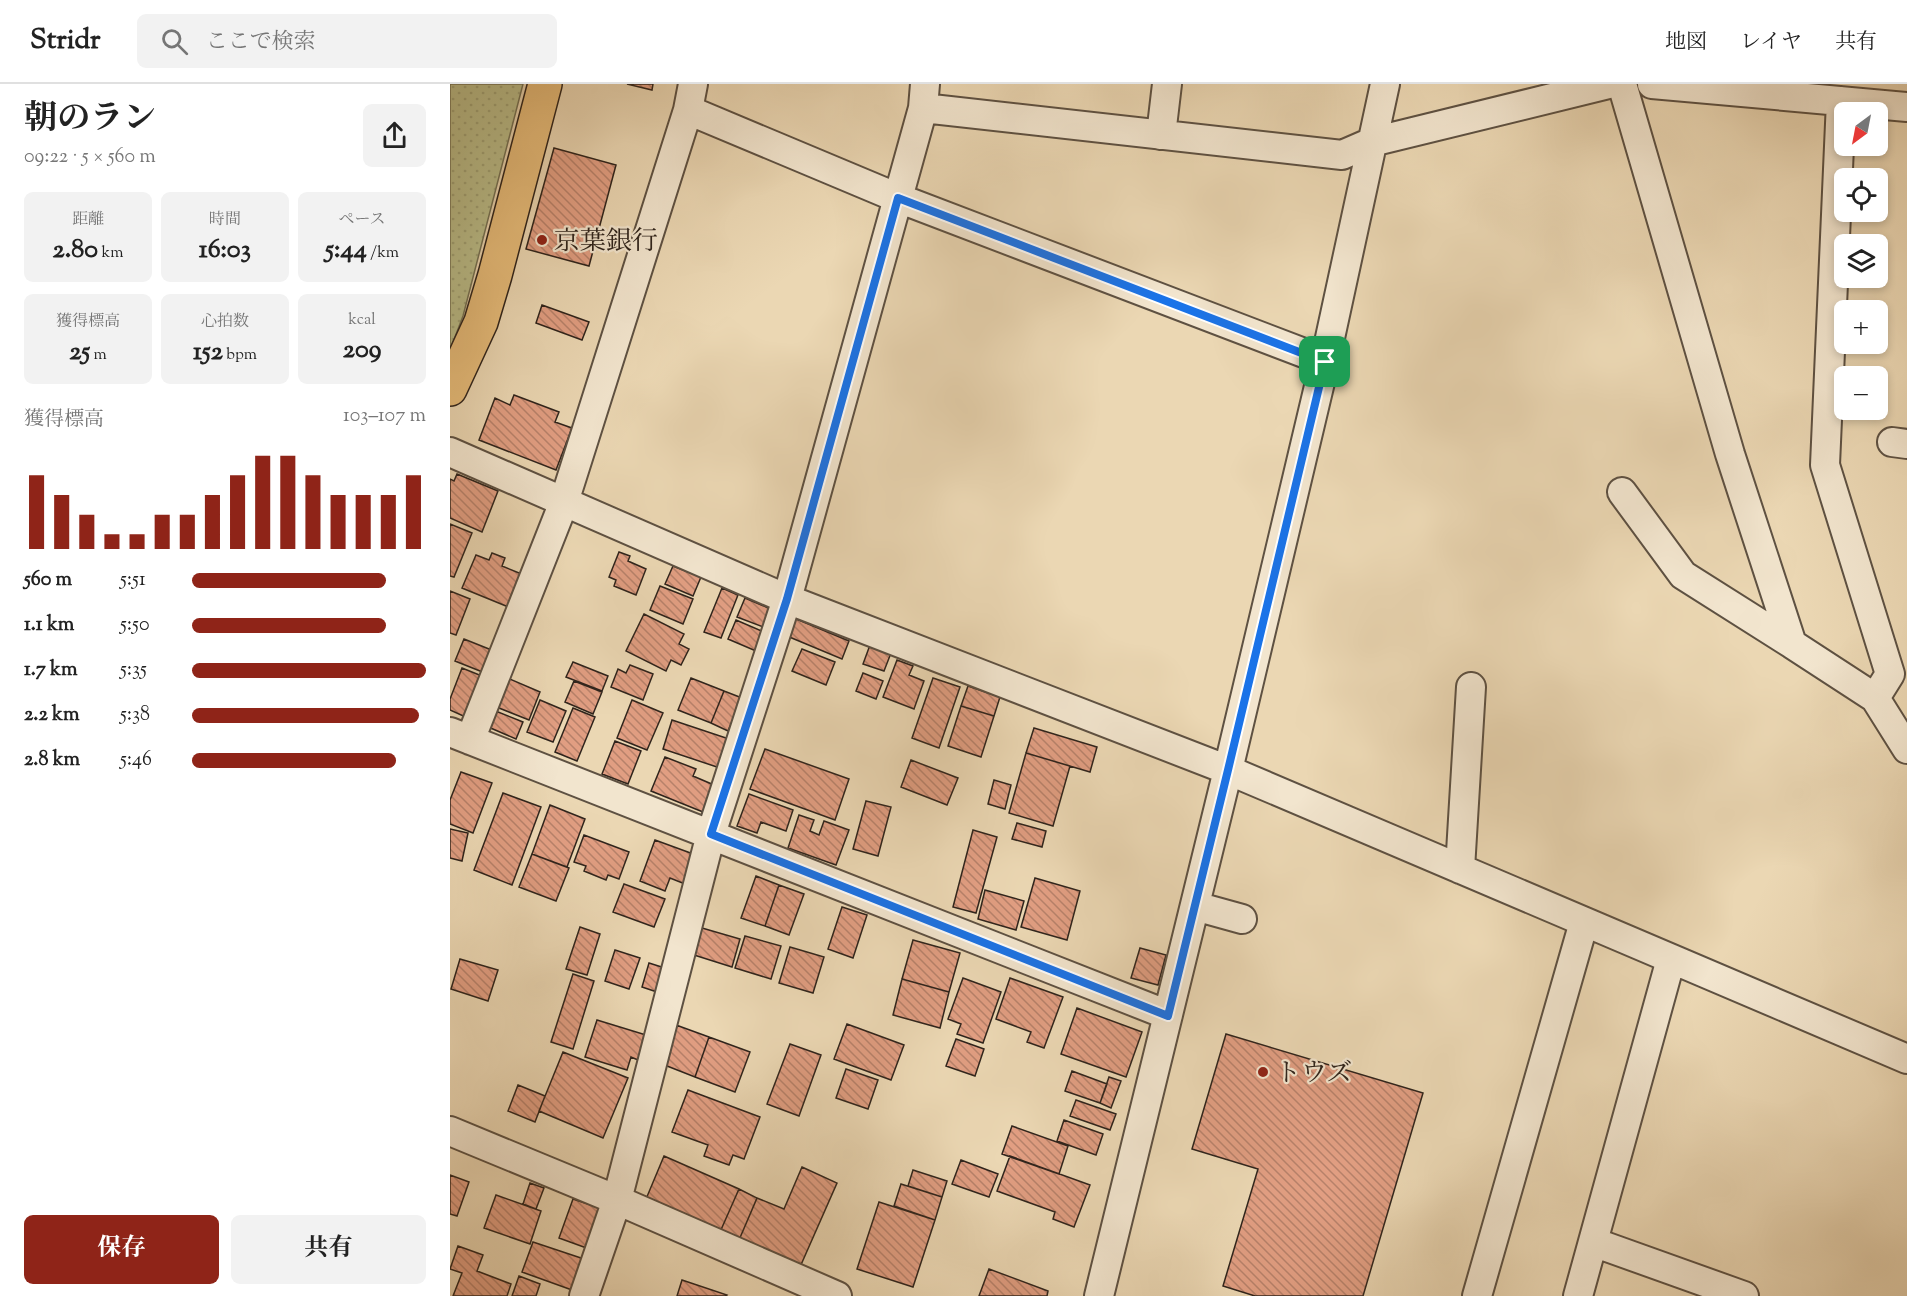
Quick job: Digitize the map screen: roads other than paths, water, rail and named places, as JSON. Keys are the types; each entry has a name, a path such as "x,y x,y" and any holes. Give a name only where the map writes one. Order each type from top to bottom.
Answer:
{"main road":[{"path":"450,389 481,322 545,84"}],"street":[{"path":"1161,135 1167,84"},
{"path":"1099,1296 1325,362 1385,84"},
{"path":"584,1296 617,1200 711,834 787,599 924,96 1161,135 1342,155 1372,142 1609,84"},
{"path":"1622,84 1730,454 1792,644"},
{"path":"1652,84 1907,107"},
{"path":"1168,1016 460,736 564,501 691,97 898,198 1325,362"},
{"path":"1841,101 1826,465 1890,674 1875,698"},
{"path":"450,452 787,599 1228,770 1468,880 1584,922 1907,1059"},
{"path":"1622,492 1683,575 1875,698 1907,749"},
{"path":"1468,880 1471,687"},
{"path":"1195,906 1242,919"},
{"path":"1477,1296 1584,922"},
{"path":"1578,1296 1671,959"},
{"path":"450,1131 617,1200 837,1296"},
{"path":"1593,1242 1744,1296"}],"place":[{"name":"京葉銀行","path":"542,240"},
{"name":"トウズ","path":"1263,1072"}]}
